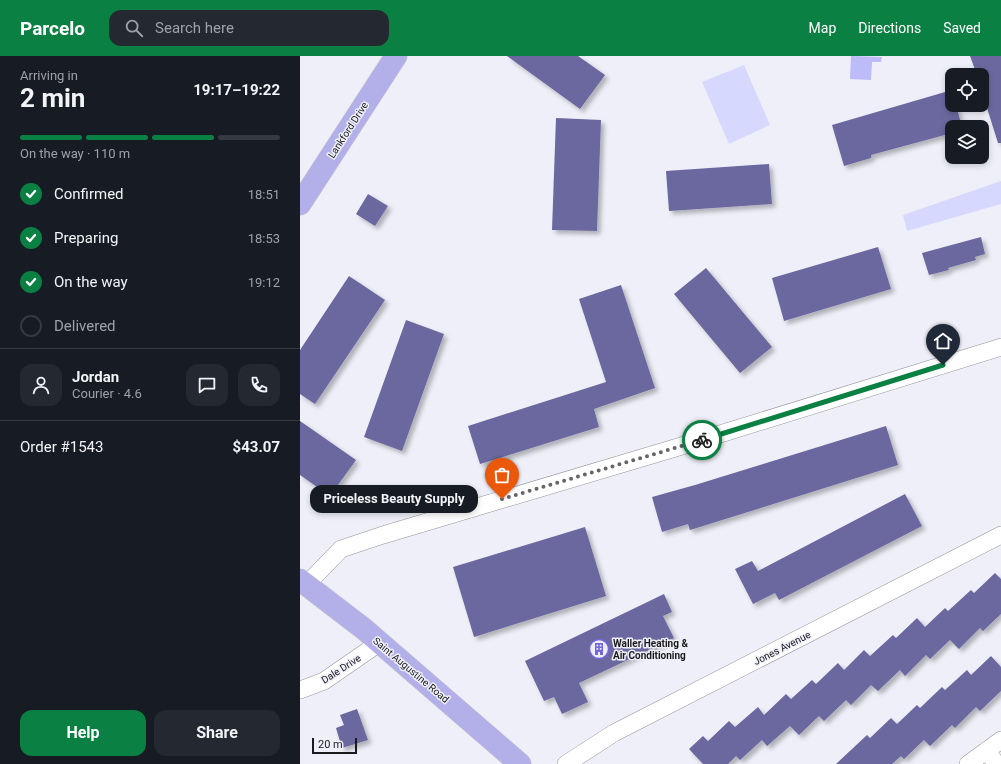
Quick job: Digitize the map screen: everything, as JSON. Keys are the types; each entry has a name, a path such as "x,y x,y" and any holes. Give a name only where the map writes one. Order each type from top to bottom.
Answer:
{"main road":[{"name":"Lankford Drive","path":"300,204 396,56"},
{"name":"Saint Augustine Road","path":"303,582 379,643 520,764"}],"street":[{"path":"303,582 342,549 362,542 1001,347"},
{"name":"Jones Avenue","path":"566,764 614,733 1001,535"},
{"name":"Dale Drive","path":"300,690 324,681 379,643"},
{"path":"968,764 992,757 1001,740"}],"shaded area":[{"path":"851,56 882,57 881,62 872,62 871,80 850,79"},
{"path":"744,65 770,125 729,144 702,82"},
{"path":"1001,181 1001,204 907,231 903,215"}],"building":[{"path":"507,56 578,56 605,75 580,109"},
{"path":"970,56 1001,56 1001,143 998,143 988,112 989,68 974,68"},
{"path":"945,92 945,112 958,112 960,120 945,120 945,135 871,155 871,158 844,166 832,125"},
{"path":"556,118 601,120 597,231 552,230"},
{"path":"769,164 772,204 669,211 666,171"},
{"path":"368,194 388,206 375,226 356,214"},
{"path":"981,237 985,254 975,257 976,260 948,268 949,270 929,275 922,253"},
{"path":"878,247 891,289 784,321 772,278"},
{"path":"706,268 772,347 740,373 674,294"},
{"path":"349,276 385,300 315,404 300,394 300,350"},
{"path":"621,285 655,388 594,409 599,427 480,464 468,426 606,382 579,299"},
{"path":"406,320 444,334 402,451 364,437"},
{"path":"300,421 356,460 330,496 300,475"},
{"path":"886,426 898,465 690,530 688,524 662,532 652,497"},
{"path":"905,494 922,526 779,600 775,593 753,604 735,569 752,561 758,571"},
{"path":"585,527 606,596 474,637 453,567"},
{"path":"995,573 1001,579 1001,614 983,631 980,628 959,649 950,640 930,659 926,655 905,676 900,670 878,691 871,685 851,705 846,700 824,721 819,716 799,735 790,726 767,746 762,740 740,760 736,756 728,764 703,764 689,749 703,736 708,741 729,721 735,727 758,707 764,715 786,694 791,699 812,680 816,684 838,663 844,670 864,650 870,656 893,635 896,638 917,618 925,627 945,608 948,611 971,590 974,593"},
{"name":"Waller Heating & Air Conditioning","path":"664,594 672,612 663,616 674,638 579,683 588,702 562,714 554,697 544,701 525,661"},
{"path":"991,656 1001,667 1001,691 980,711 976,707 955,728 952,725 930,746 924,740 904,759 901,756 892,764 836,764 867,735 870,738 891,718 897,724 917,705 920,708 942,687 945,690 967,670 971,675"},
{"path":"357,709 368,740 342,748 336,728 344,725 340,715"}],"way so far":[{"path":"502,499 702,440"}],"place":[{"name":"Priceless Beauty Supply","path":"502,499"},
{"name":"Waller Heating & Air Conditioning","path":"599,649"}],"route":[{"path":"702,440 943,365"}]}
